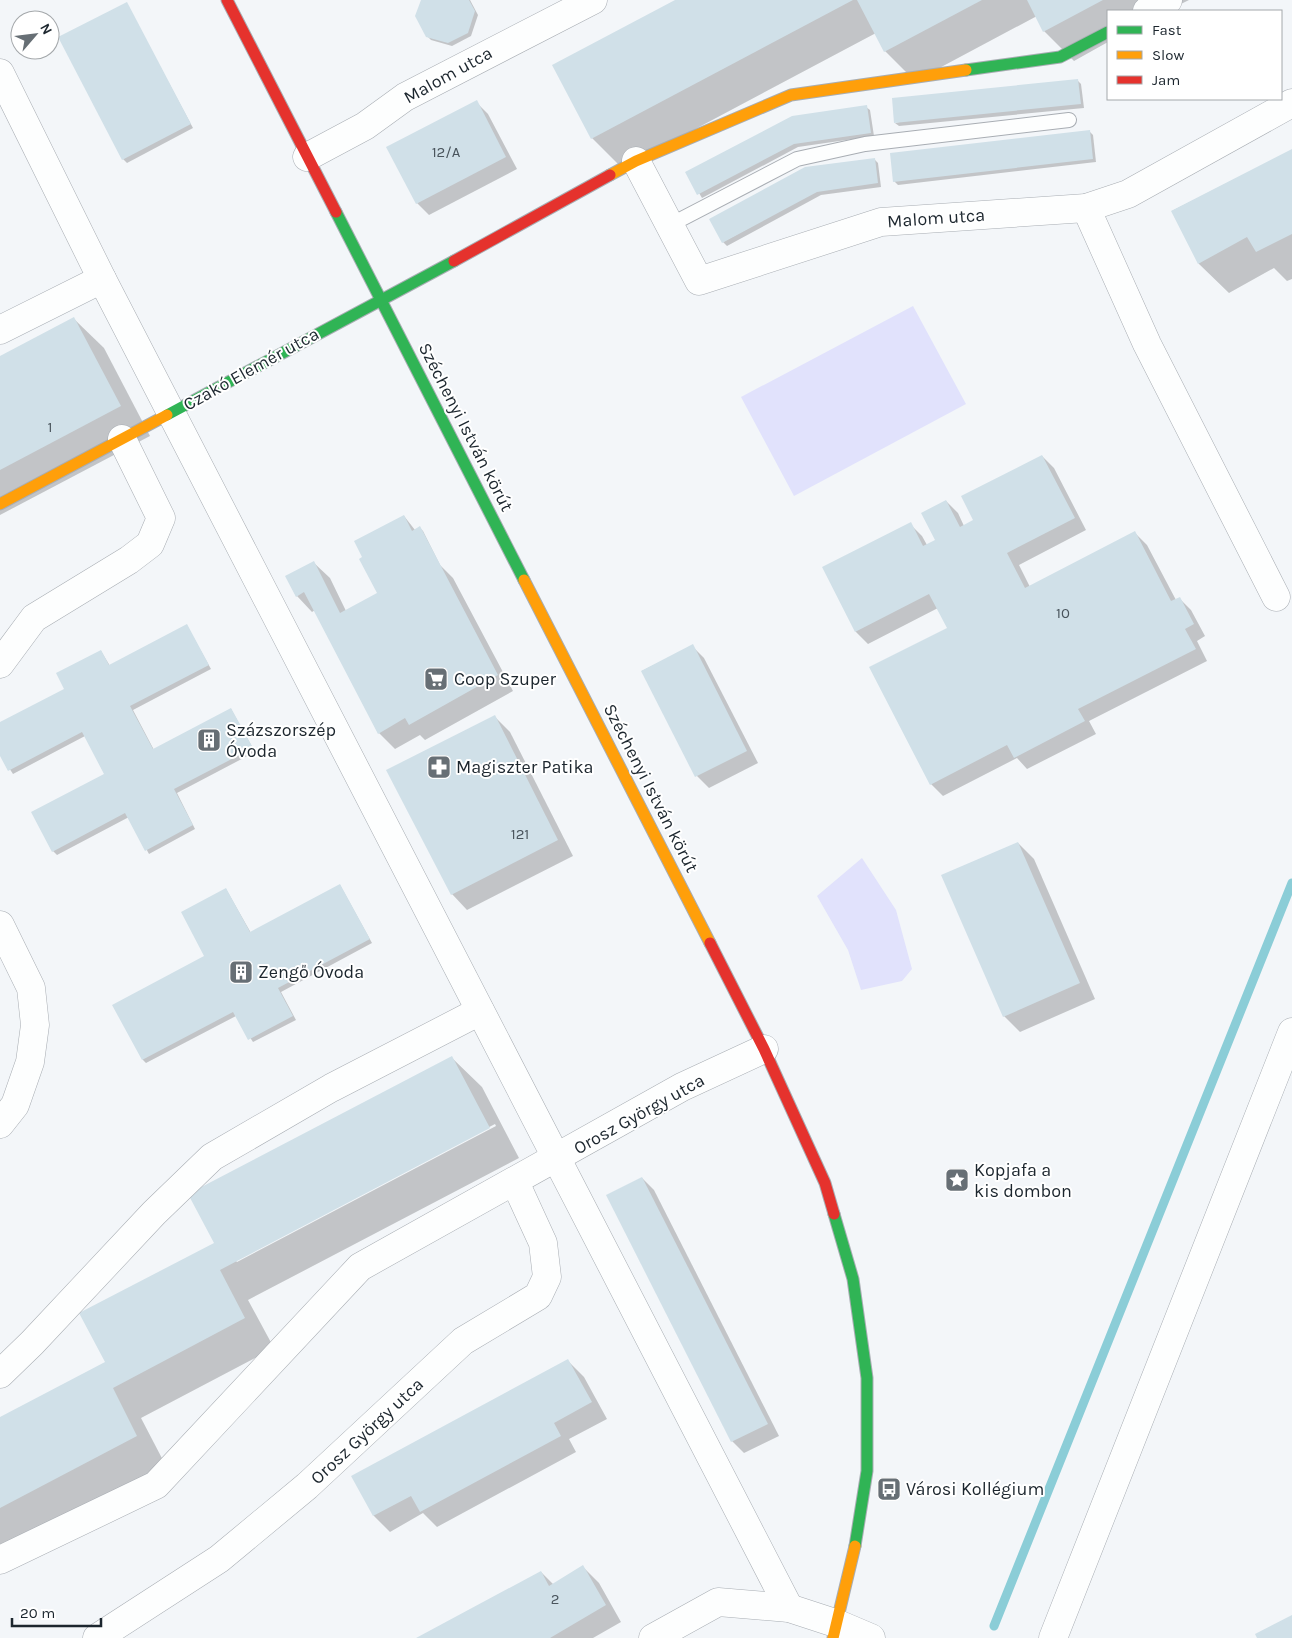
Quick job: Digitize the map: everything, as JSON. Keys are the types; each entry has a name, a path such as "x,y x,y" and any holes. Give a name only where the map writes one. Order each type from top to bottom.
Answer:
{"street":[{"name":"Széchenyi István körút","path":"227,0 764,1050 825,1184 853,1279 867,1378 867,1471 852,1566 836,1631"},
{"name":"Malom utca","path":"308,157 365,126 404,97 593,0"},
{"path":"1149,10 1168,0"},
{"path":"381,299 636,162 791,95 1060,58 1107,33"},
{"path":"0,73 102,279 789,1608"},
{"name":"Malom utca","path":"636,162 699,281 881,222 1086,208 1128,194 1292,103"},
{"path":"1086,208 1147,344 1276,597"},
{"path":"0,330 102,279"},
{"name":"Czakó Elemér utca","path":"0,504 381,299"},
{"path":"0,664 34,618 129,560 150,544 160,518 122,439"},
{"path":"0,925 31,988 35,1025 30,1062 15,1105 0,1124"},
{"path":"0,1374 32,1343 154,1213 212,1158 331,1088 480,1011"},
{"path":"1053,1638 1292,1032"},
{"name":"Orosz György utca","path":"0,1560 156,1485 360,1267 557,1159 682,1087 764,1050"},
{"name":"Orosz György utca","path":"97,1638 219,1559 307,1486 463,1341 538,1296 547,1276 542,1243 515,1182"},
{"path":"653,1638 718,1602 789,1608 836,1631 871,1638"}],"lane":[{"path":"670,225 797,159 865,144 1069,120"}],"shaded area":[{"path":"913,306 966,404 794,496 741,397"},
{"path":"862,858 896,910 912,969 902,981 861,990 848,950 817,896"}],"building":[{"path":"421,0 469,0 475,11 468,33 448,43 426,37 415,16"},
{"path":"675,0 853,0 591,139 552,65"},
{"path":"857,0 982,0 884,52"},
{"path":"1027,0 1103,0 1043,32"},
{"path":"127,2 191,124 122,160 60,41 60,36"},
{"path":"1078,79 1081,104 894,123 892,98"},
{"path":"477,100 506,157 416,204 386,147"},
{"path":"867,105 871,133 794,144 697,195 685,172 792,116"},
{"path":"1090,130 1093,159 893,182 890,153"},
{"path":"1292,149 1292,234 1256,252 1247,237 1198,264 1171,211"},
{"path":"875,158 878,183 817,192 722,243 709,219 805,167"},
{"path":"74,317 121,406 0,470 0,356"},
{"path":"1042,455 1075,518 1007,553 1025,588 1135,531 1171,601 1180,597 1194,624 1185,629 1196,649 1078,709 1085,721 1014,758 1007,745 930,785 869,667 947,628 929,594 855,632 822,567 911,522 923,546 935,540 921,513 946,500 960,527 973,520 961,496"},
{"path":"404,515 412,531 420,526 498,675 409,725 405,718 378,734 304,592 296,597 285,576 314,561 340,613 377,593 359,559 362,557 354,541"},
{"name":"Százszorszép Óvoda","path":"187,624 209,665 130,706 153,749 231,708 253,748 174,789 193,825 145,851 125,813 52,852 31,812 104,774 82,732 8,771 0,756 0,722 64,689 56,673 101,650 109,665"},
{"path":"693,644 747,751 695,777 641,671"},
{"path":"495,715 558,840 451,895 386,770"},
{"path":"1018,842 1080,983 1003,1017 941,875"},
{"name":"Zengő Óvoda","path":"340,884 370,939 278,988 293,1016 248,1040 233,1012 142,1060 112,1005 204,956 181,912 226,888 250,932"},
{"path":"452,1056 490,1128 220,1270 245,1318 113,1388 137,1436 0,1508 0,1417 105,1362 79,1313 214,1243 188,1194"},
{"path":"642,1177 768,1424 731,1442 606,1195"},
{"path":"568,1359 592,1402 554,1423 561,1436 420,1512 411,1496 373,1516 351,1476"},
{"path":"583,1565 606,1605 550,1638 416,1638 541,1571 549,1586"},
{"path":"1292,1615 1292,1638 1257,1638 1255,1634"}],"waterway":[{"path":"994,1626 1292,883"}],"traffic: fast":[{"path":"966,70 1060,57 1107,33"},
{"path":"336,212 524,580"},
{"path":"167,415 454,261"},
{"path":"834,1214 853,1279 867,1378 867,1471 855,1546"}],"traffic: slow":[{"path":"610,175 636,161 791,95 966,70"},
{"path":"0,504 167,415"},
{"path":"524,580 710,943"},
{"path":"833,1638 855,1546"}],"traffic: jam":[{"path":"227,0 336,212"},
{"path":"454,261 610,175"},
{"path":"710,943 764,1049 825,1183 834,1214"}],"place":[{"name":"Coop Szuper","path":"436,679"},
{"name":"Százszorszép Óvoda","path":"209,740"},
{"name":"Magiszter Patika","path":"439,767"},
{"name":"Zengő Óvoda","path":"241,972"},
{"name":"Kopjafa a kis dombon","path":"957,1180"},
{"name":"Városi Kollégium","path":"889,1489"}]}
